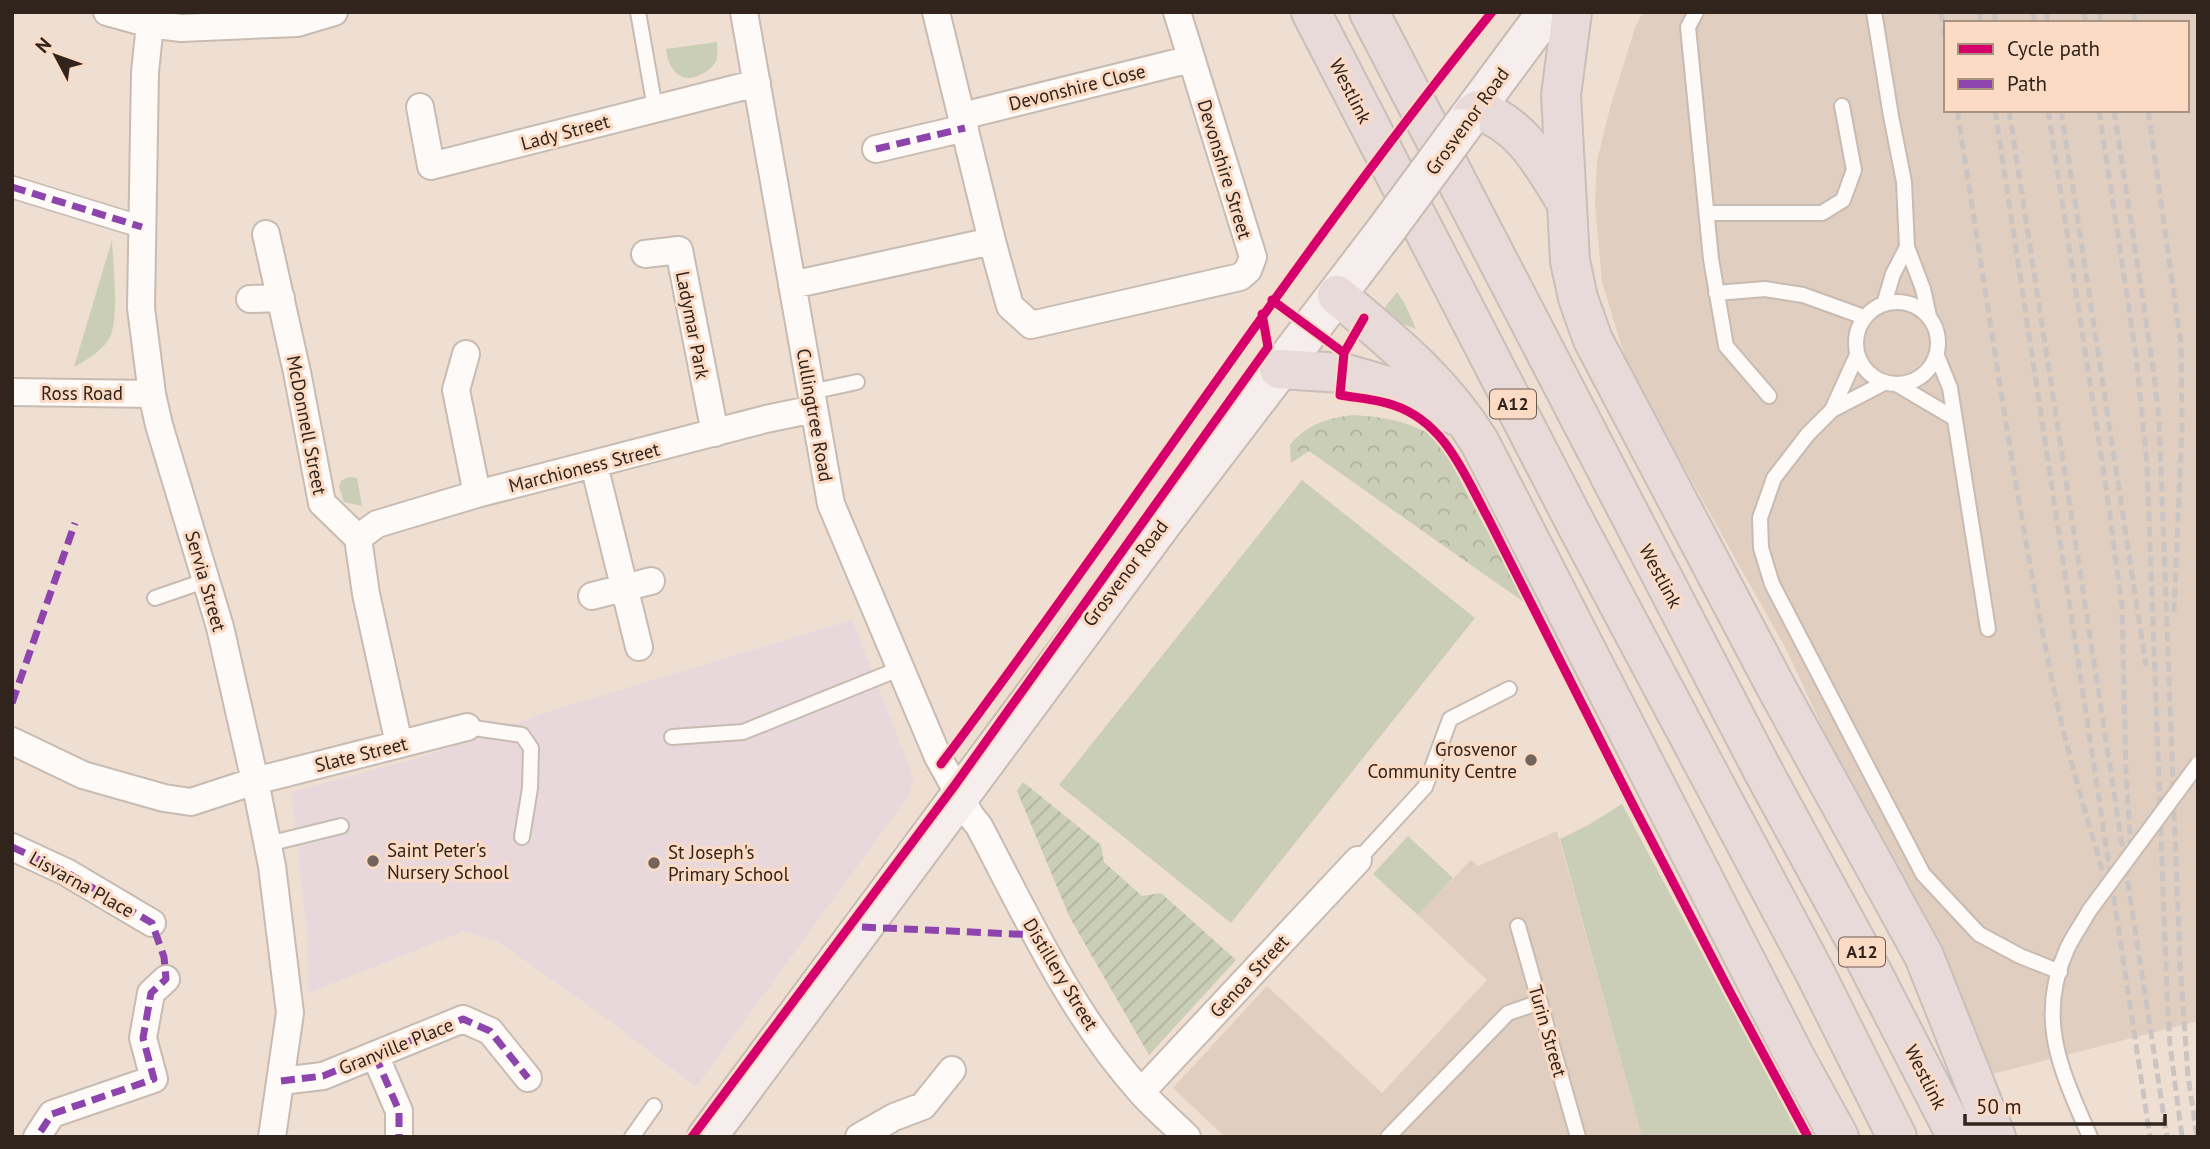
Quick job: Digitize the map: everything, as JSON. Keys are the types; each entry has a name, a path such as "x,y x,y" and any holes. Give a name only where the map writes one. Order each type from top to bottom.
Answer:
{"highway":[{"name":"Westlink","path":"1311,12 1583,539 1815,972 1897,1137"},
{"name":"Westlink","path":"1369,12 1755,757 1860,947 1957,1137"},
{"path":"1572,12 1562,95 1570,261 1578,298 1593,340 1776,687 1924,956 1996,1137"},
{"path":"1467,121 1478,110 1510,127 1535,151 1567,204"},
{"path":"1337,295 1415,362 1441,389 1465,420 1485,453 1770,1009 1839,1137"},
{"path":"1279,369 1343,373 1401,390 1465,420"}],"main road":[{"name":"Grosvenor Road","path":"707,1137 960,794 1386,230 1547,12"}],"street":[{"path":"107,12 181,29 297,23 334,12"},
{"name":"Cullingtree Road","path":"744,12 831,504 938,757 960,794"},
{"path":"792,285 992,241 936,12"},
{"name":"Devonshire Street","path":"992,241 1010,306 1031,325 1240,277 1248,270 1253,257 1177,12"},
{"name":"Servia Street","path":"150,24 145,72 141,308 152,394 159,425 207,580 256,781 268,844 290,1013 272,1137"},
{"name":"Devonshire Close","path":"876,149 1191,59"},
{"name":"Lady Street","path":"420,107 431,166 757,83"},
{"path":"12,187 142,227"},
{"name":"McDonnell Street","path":"266,234 297,372 322,503 358,538"},
{"name":"Ladymar Park","path":"645,254 679,250 715,433"},
{"path":"250,299 281,298"},
{"path":"466,354 456,390 477,494"},
{"name":"Ross Road","path":"12,392 152,394"},
{"name":"Marchioness Street","path":"358,538 377,524 477,494 594,466 766,419 812,401"},
{"path":"594,466 639,647"},
{"path":"358,538 366,594 399,744"},
{"path":"592,596 651,581"},
{"name":"Slate Street","path":"12,741 83,775 164,798 191,802 256,781 467,727"},
{"name":"Distillery Street","path":"960,794 1047,954 1094,1031 1141,1092 1187,1137"},
{"name":"Lisvarna Place","path":"12,847 66,872 152,923"},
{"name":"Genoa Street","path":"1141,1092 1358,860"},
{"path":"37,1137 52,1114 154,1079 143,1038 151,993 166,978"},
{"name":"Granville Place","path":"281,1081 323,1076 463,1019 490,1031 528,1078"},
{"path":"375,1055 399,1111 399,1137"},
{"path":"859,1137 894,1117 923,1106 952,1070"}],"lane":[{"path":"638,12 655,108"},
{"path":"1696,12 1688,27 1716,293 1726,346 1769,396"},
{"path":"1874,12 1904,182 1907,247 1923,289 1929,316 1936,328 1939,341 1937,356 1932,367 1923,376 1911,383 1891,384 1832,410 1808,433 1774,478 1760,518 1761,548 1772,584 1923,874 1979,934 2060,972"},
{"path":"1708,213 1822,213 1843,200 1854,170 1842,106"},
{"path":"1884,304 1893,274 1907,247"},
{"path":"1716,293 1765,289 1803,295 1864,317"},
{"path":"1929,316 1909,303 1896,302 1873,309 1864,317 1858,329 1855,342 1857,355 1863,368 1872,377 1891,384 1954,418"},
{"path":"1832,410 1857,355"},
{"path":"1937,356 1950,388 1988,629"},
{"path":"812,401 857,382"},
{"path":"155,598 207,580"},
{"path":"672,737 743,732 899,668"},
{"path":"1358,860 1425,787 1450,719 1509,689"},
{"path":"467,727 522,735 531,748 530,788 522,836"},
{"path":"2090,1137 2060,1067 2053,1033 2053,1004 2060,972 2067,949 2089,911 2198,764"},
{"path":"268,844 341,826"},
{"name":"Turin Street","path":"1518,926 1578,1137"},
{"path":"1388,1137 1508,1013 1540,1002"},
{"path":"632,1137 654,1106"}],"shaded area":[{"path":"1643,12 2198,12 2198,1021 1985,1076 1786,649 1628,367 1602,282 1595,204 1597,161 1635,28"},
{"name":"St Joseph's Primary School","path":"852,620 911,771 913,781 910,794 696,1087 602,1015 500,943 464,931 308,993 307,933 291,792 421,757 560,708"},
{"path":"1557,831 1642,1137 1225,1137 1173,1088 1267,986 1382,1093 1487,980 1418,915 1471,860 1478,866"}],"green space":[{"path":"717,42 716,61 711,68 695,77 682,77 677,74 667,56 666,49"},
{"path":"112,240 115,301 111,335 90,358 74,367"},
{"path":"1397,292 1405,304 1416,329 1382,311"},
{"path":"1354,415 1389,419 1412,426 1423,430 1441,444 1525,603 1309,451 1291,463 1290,445 1304,432 1327,420"},
{"path":"348,477 357,478 362,506 344,502 339,487 341,481"},
{"path":"1302,480 1475,618 1231,923 1059,785"},
{"path":"1023,782 1101,845 1104,862 1142,896 1161,893 1236,960 1149,1055 1070,918 1017,791"},
{"path":"1622,804 1800,1137 1642,1137 1560,839"},
{"path":"1408,836 1453,878 1418,915 1373,874"}],"railway":[{"path":"1941,12 1944,30"},
{"path":"1979,12 1981,21"},
{"path":"1994,12 1996,21"},
{"path":"2033,12 2035,21"},
{"path":"2046,12 2048,21"},
{"path":"2084,12 2086,21"},
{"path":"2099,12 2101,21"},
{"path":"2134,12 2135,21"},
{"path":"1957,112 2012,461 2050,670 2061,721 2102,870"},
{"path":"1995,112 2150,1137"},
{"path":"2009,112 2167,1137"},
{"path":"2048,112 2122,606 2126,773 2131,849"},
{"path":"2061,112 2146,666"},
{"path":"2099,112 2136,356 2147,464 2167,995 2170,1045 2182,1137"},
{"path":"2114,112 2159,419 2180,964 2188,1076 2197,1137"},
{"path":"2148,112 2181,344 2182,427 2174,614"}],"marked path":[{"path":"876,149 965,128"},
{"path":"12,187 142,227"},
{"path":"12,703 75,523"},
{"path":"12,847 66,872 152,923 164,957 166,979 151,993 143,1038 154,1079 52,1114 37,1137"},
{"path":"862,927 1037,935"},
{"path":"281,1081 323,1076 463,1019 490,1031 528,1078"},
{"path":"375,1055 399,1111 399,1137"}],"cycle path":[{"path":"941,764 1281,291 1492,12"},
{"path":"1272,300 1344,353"},
{"path":"692,1137 955,785 1268,347 1262,314"},
{"path":"1364,318 1344,353 1340,395 1387,403 1411,413 1440,437 1451,451 1488,518 1730,992 1808,1137"}],"place":[{"name":"Grosvenor Community Centre","path":"1531,760"},
{"name":"Saint Peter's Nursery School","path":"373,861"},
{"name":"St Joseph's Primary School","path":"654,863"}]}
